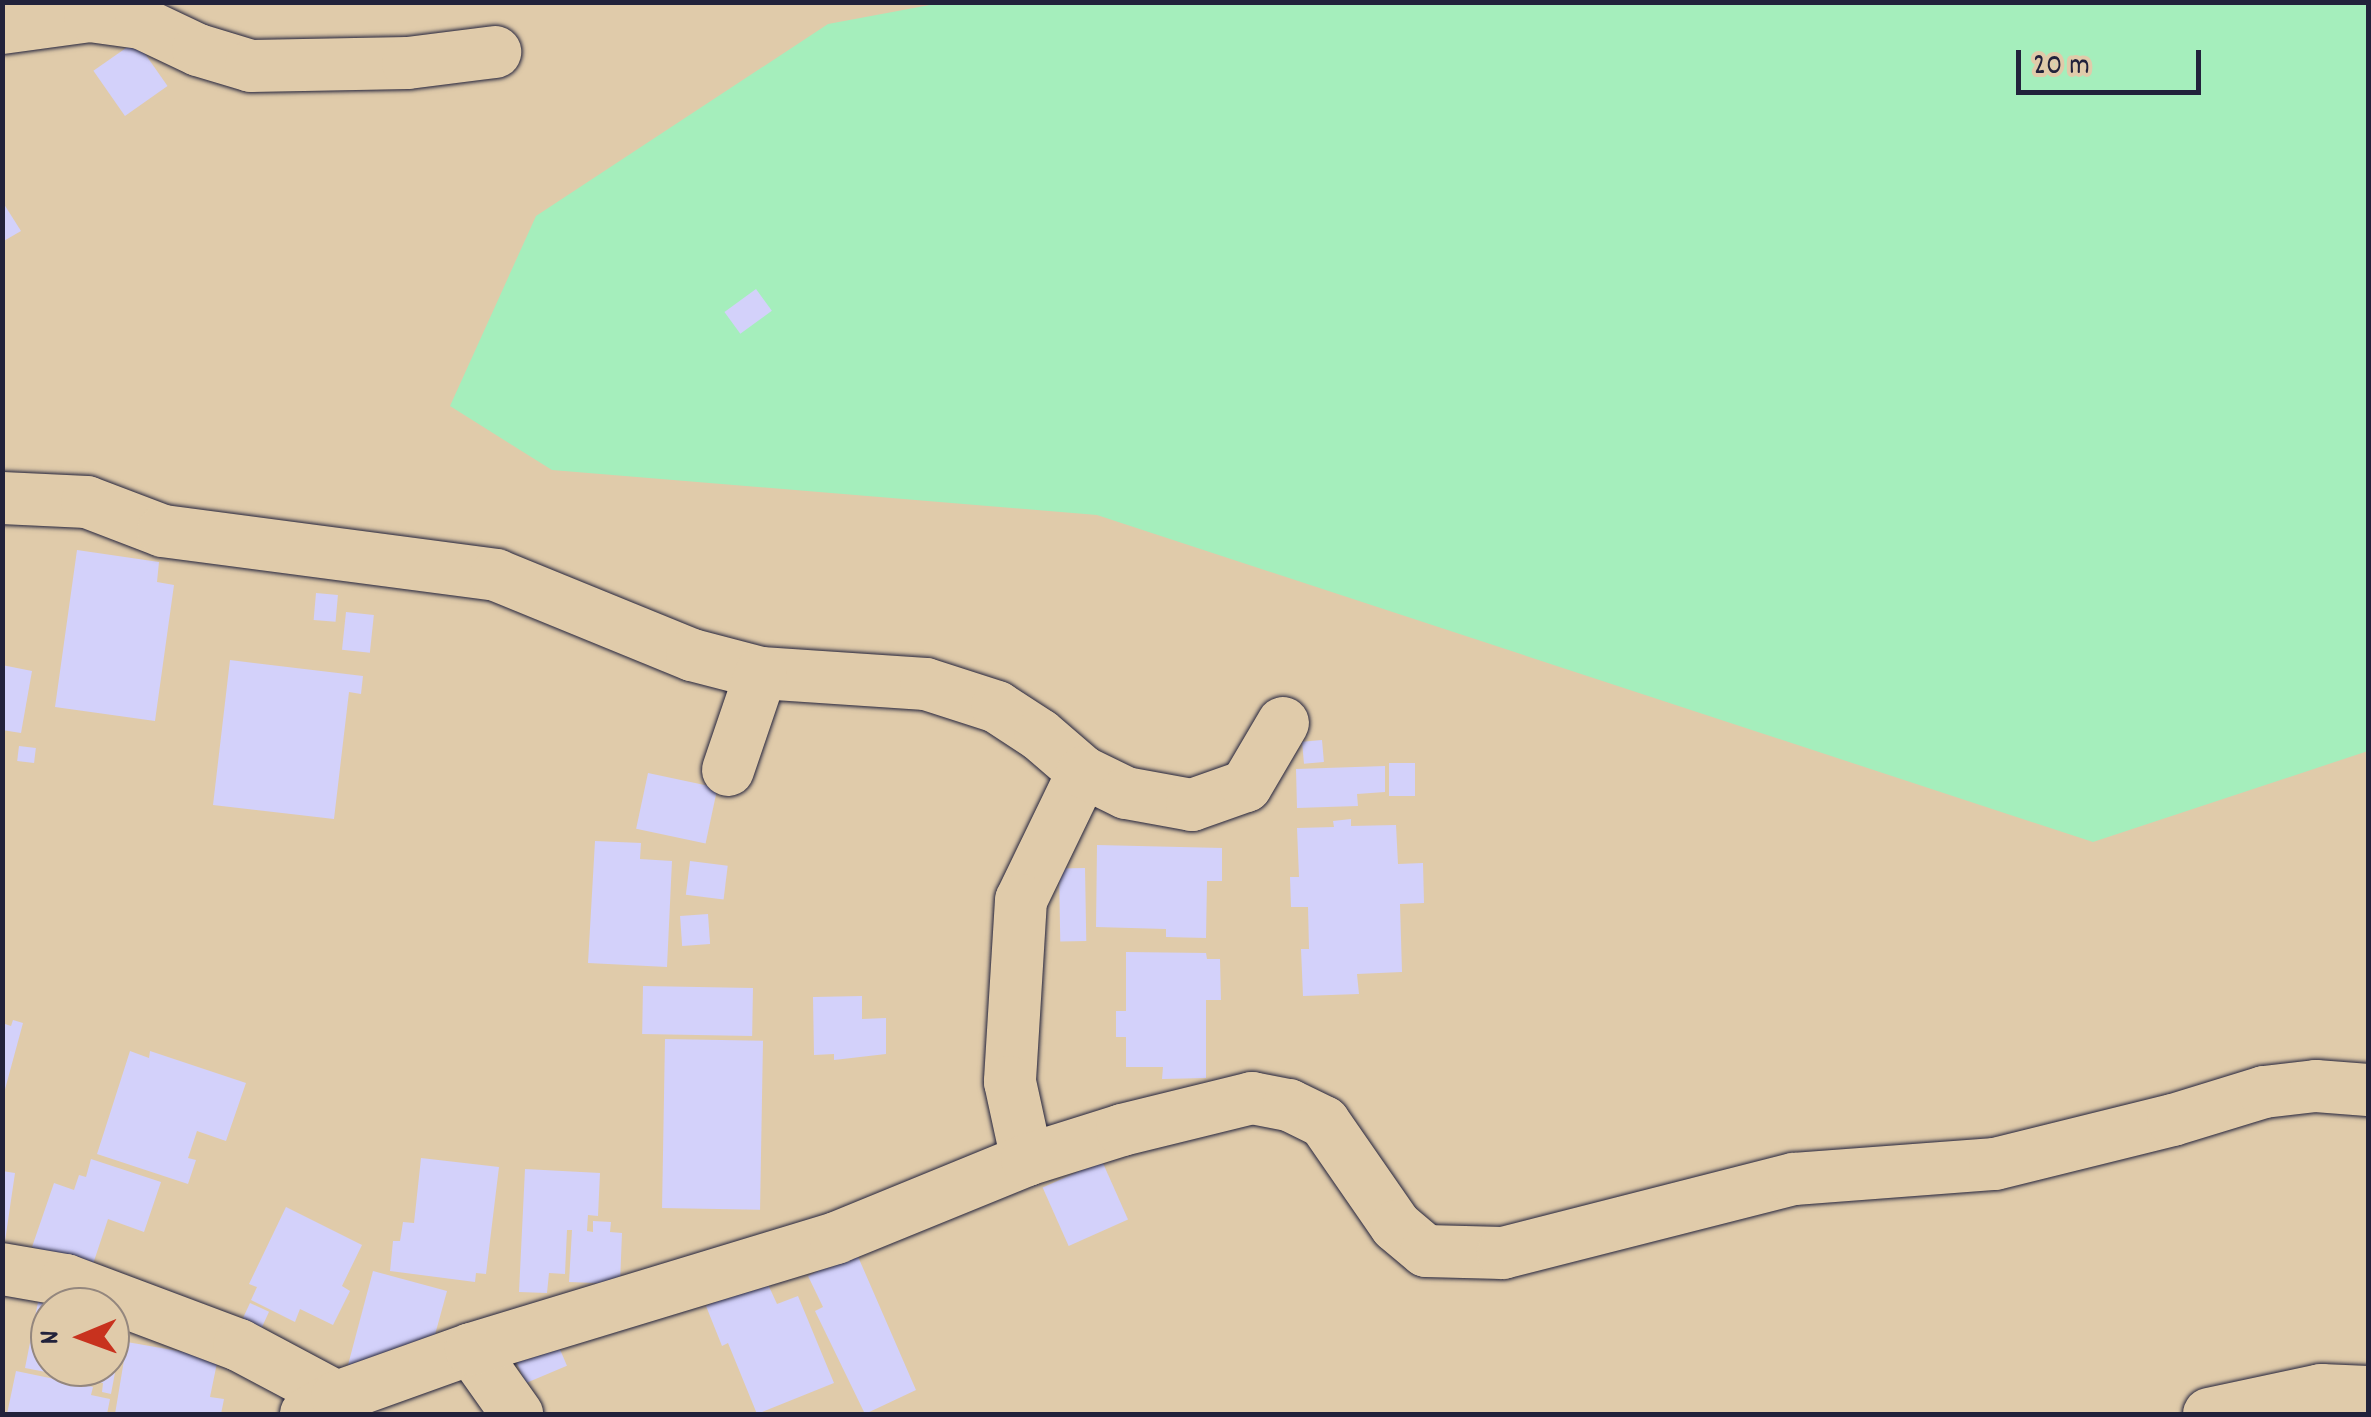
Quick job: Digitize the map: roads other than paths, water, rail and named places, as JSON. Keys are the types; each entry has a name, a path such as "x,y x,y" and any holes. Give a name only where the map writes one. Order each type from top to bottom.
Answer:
{"street":[{"path":"2,28 90,16 141,23 198,50 251,66 408,63 495,52"},
{"path":"2,498 87,502 163,531 496,575 692,655 761,672 926,684 997,707 1040,735 1082,772 1126,793 1192,806 1246,786 1283,722"},
{"path":"728,770 761,672"},
{"path":"1028,1160 1010,1082 1021,900 1082,772"},
{"path":"2,1269 66,1280 239,1345 322,1406 472,1349 836,1238 1028,1160 1122,1130 1252,1098 1288,1105 1324,1122 1396,1226 1426,1251 1503,1253 1794,1179 1996,1164 2173,1120 2264,1092 2316,1086 2368,1090"},
{"path":"472,1349 517,1414"},
{"path":"2209,1414 2321,1390 2368,1392"}]}
